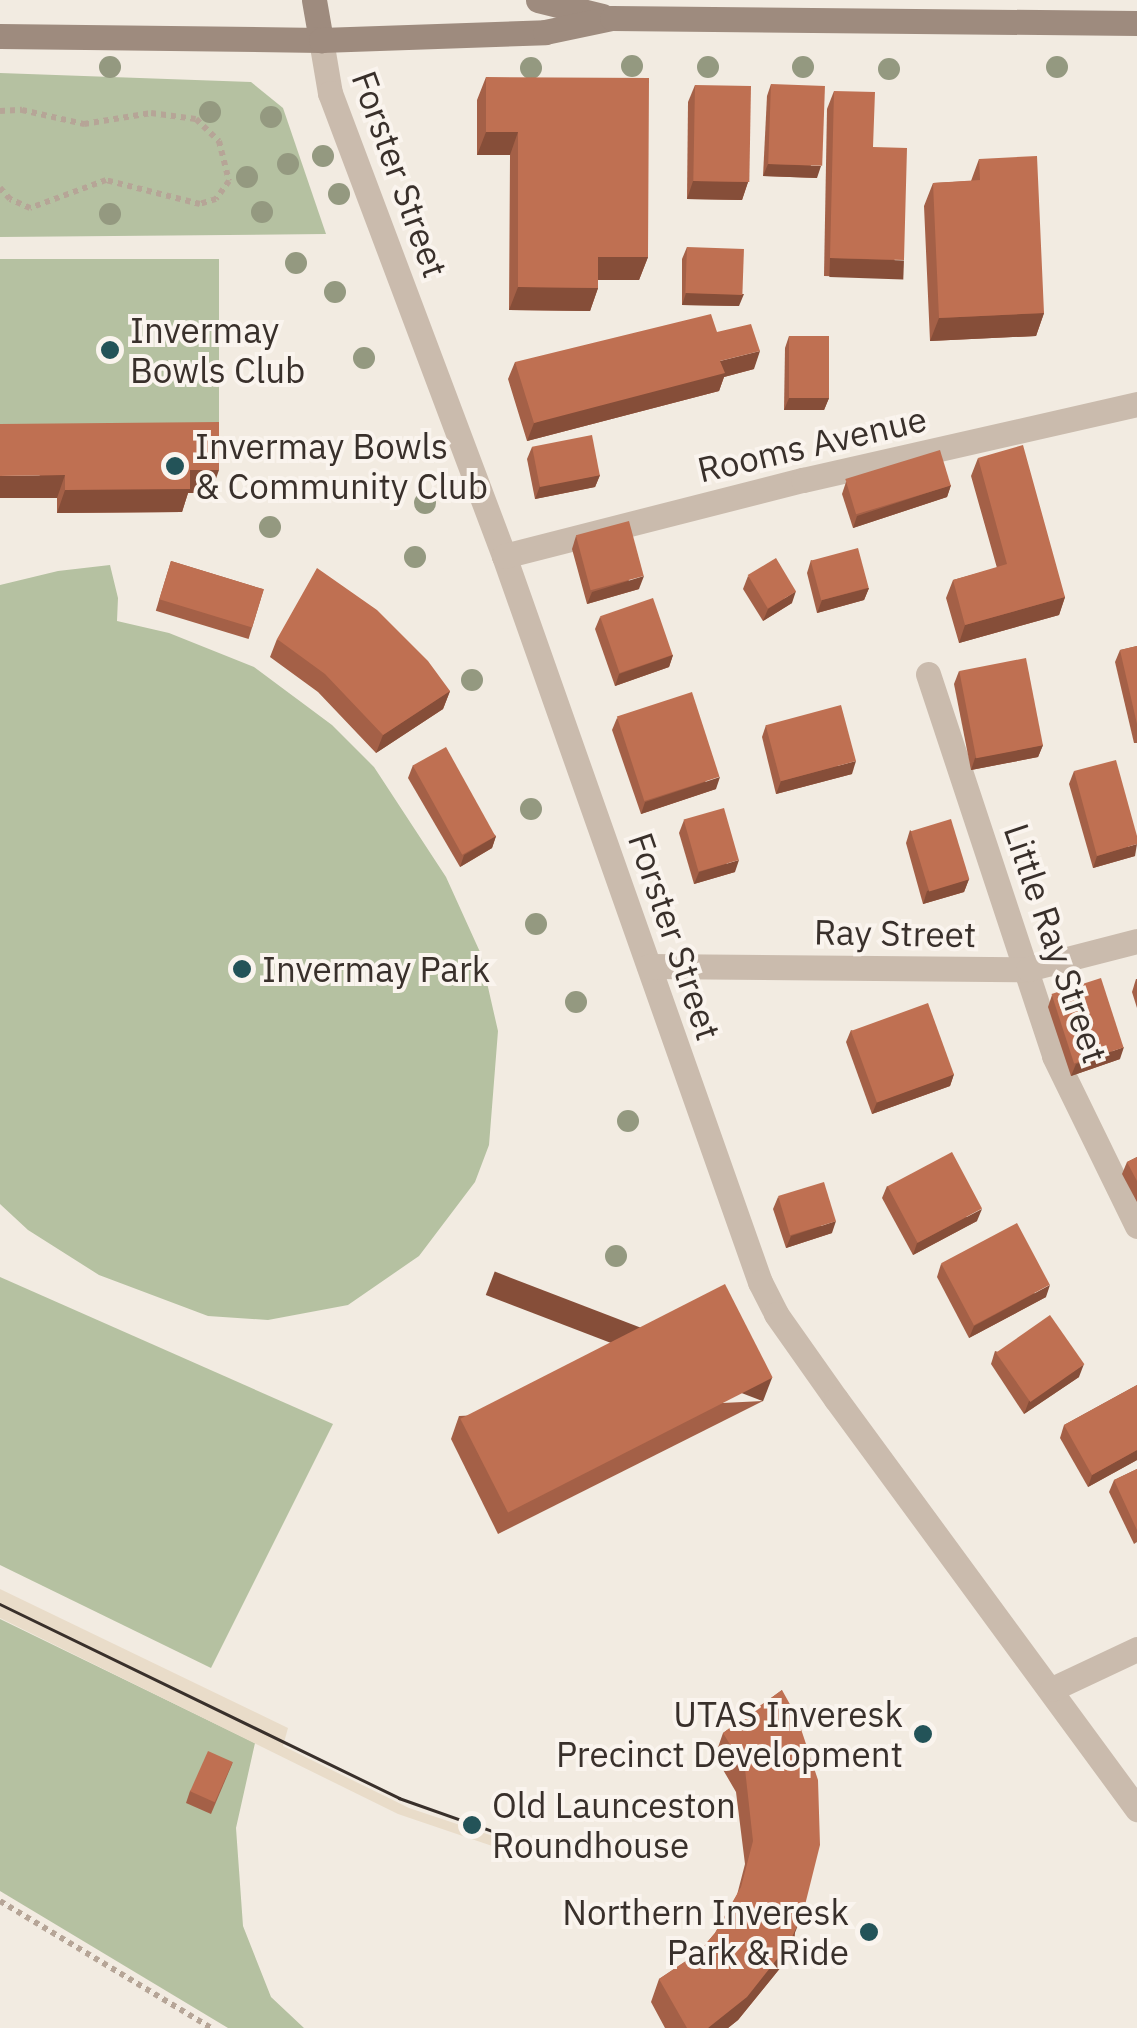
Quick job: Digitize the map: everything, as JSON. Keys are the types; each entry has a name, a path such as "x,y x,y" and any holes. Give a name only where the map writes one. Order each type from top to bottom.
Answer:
{"main road":[{"name":"Forster Street","path":"314,0 321,40"},
{"path":"538,0 612,18"},
{"path":"0,36 321,40 545,32 612,18 1137,23"}],"street":[{"name":"Forster Street","path":"321,40 330,94 504,556 745,1246 776,1314 1137,1809"},
{"name":"Rooms Avenue","path":"504,556 803,480 1137,404"},
{"name":"Little Ray Street","path":"928,674 1054,1056 1137,1226"},
{"name":"Ray Street","path":"649,966 1028,969 1137,942"},
{"path":"1052,1689 1137,1649"}],"path":[{"path":"0,110 22,110 84,124 151,113 196,119 218,141 229,180 216,198 200,204 106,180 30,208 10,199 0,188"},
{"path":"0,1900 211,2028"}],"green space":[{"path":"0,73 251,82 283,108 326,234 0,237"},
{"name":"Invermay Bowls Club","path":"0,259 219,259 219,442 0,442"},
{"name":"Invermay Park","path":"110,565 118,598 117,621 169,633 254,667 332,725 374,767 446,877 480,952 498,1031 489,1145 475,1182 419,1256 348,1305 268,1320 208,1316 99,1275 28,1230 0,1204 0,585 58,571"},
{"path":"0,1277 333,1424 211,1668 0,1565"},
{"path":"0,1619 255,1743 236,1828 243,1926 271,1997 304,2028 228,2028 0,1891"}],"shaded area":[{"path":"0,1589 288,1728 283,1746 409,1808 505,1840 504,1850 398,1814 0,1618"}],"building":[{"path":"486,77 649,78 648,257 598,257 598,288 518,287 518,132 486,132"},
{"path":"771,84 825,86 822,166 768,164"},
{"path":"695,85 751,86 749,182 693,181"},
{"path":"834,91 875,92 873,147 907,148 904,260 830,258"},
{"path":"1037,156 1044,313 939,318 933,183 980,180 979,159"},
{"path":"687,247 744,249 742,295 685,293"},
{"path":"711,314 717,332 751,324 760,351 720,361 725,373 534,423 515,362"},
{"path":"789,336 829,336 829,398 789,398"},
{"path":"219,422 219,470 190,470 190,489 65,490 65,475 0,476 0,424"},
{"path":"592,435 600,475 540,487 532,447"},
{"path":"1023,445 1065,597 965,625 953,580 1007,564 978,458"},
{"path":"940,450 951,485 856,514 845,479"},
{"path":"629,521 644,576 591,590 576,535"},
{"path":"858,548 869,588 821,600 811,561"},
{"path":"776,558 796,591 768,608 748,575"},
{"path":"171,561 264,589 252,628 159,599"},
{"path":"317,568 377,610 428,661 450,691 383,735 325,674 277,639"},
{"path":"653,598 673,655 620,673 600,616"},
{"path":"1137,646 1137,724 1120,650"},
{"path":"1026,658 1043,745 976,758 959,671"},
{"path":"692,692 720,777 644,801 617,716"},
{"path":"841,705 856,761 781,781 766,725"},
{"path":"446,747 495,836 462,855 413,765"},
{"path":"1116,760 1137,844 1097,856 1074,771"},
{"path":"724,808 739,860 699,871 684,820"},
{"path":"951,819 969,879 929,892 911,831"},
{"path":"1101,978 1124,1047 1074,1063 1052,994"},
{"path":"928,1003 954,1074 877,1102 851,1031"},
{"path":"952,1152 982,1209 918,1243 888,1186"},
{"path":"1137,1157 1137,1181 1127,1162"},
{"path":"824,1182 836,1221 790,1235 778,1196"},
{"path":"1017,1223 1050,1285 974,1325 941,1263"},
{"path":"725,1284 773,1378 508,1512 460,1419"},
{"path":"1050,1315 1084,1364 1030,1402 996,1353"},
{"path":"1137,1385 1137,1450 1092,1475 1064,1425"},
{"path":"1137,1469 1137,1530 1114,1480"},
{"path":"782,1690 797,1717 818,1780 820,1845 803,1913 789,1944 747,1997 708,2028 687,2028 659,1979 698,1953 715,1933 741,1887 753,1841 745,1769 723,1733"},
{"path":"208,1751 233,1762 215,1802 190,1791"}],"tram line":[{"path":"0,1604 399,1798 495,1832"}],"place":[{"name":"Invermay Bowls Club","path":"110,350"},
{"name":"Invermay Bowls & Community Club","path":"175,466"},
{"name":"Invermay Park","path":"242,969"},
{"name":"UTAS Inveresk Precinct Development","path":"923,1734"},
{"name":"Old Launceston Roundhouse","path":"472,1825"},
{"name":"Northern Inveresk Park & Ride","path":"869,1932"}]}
